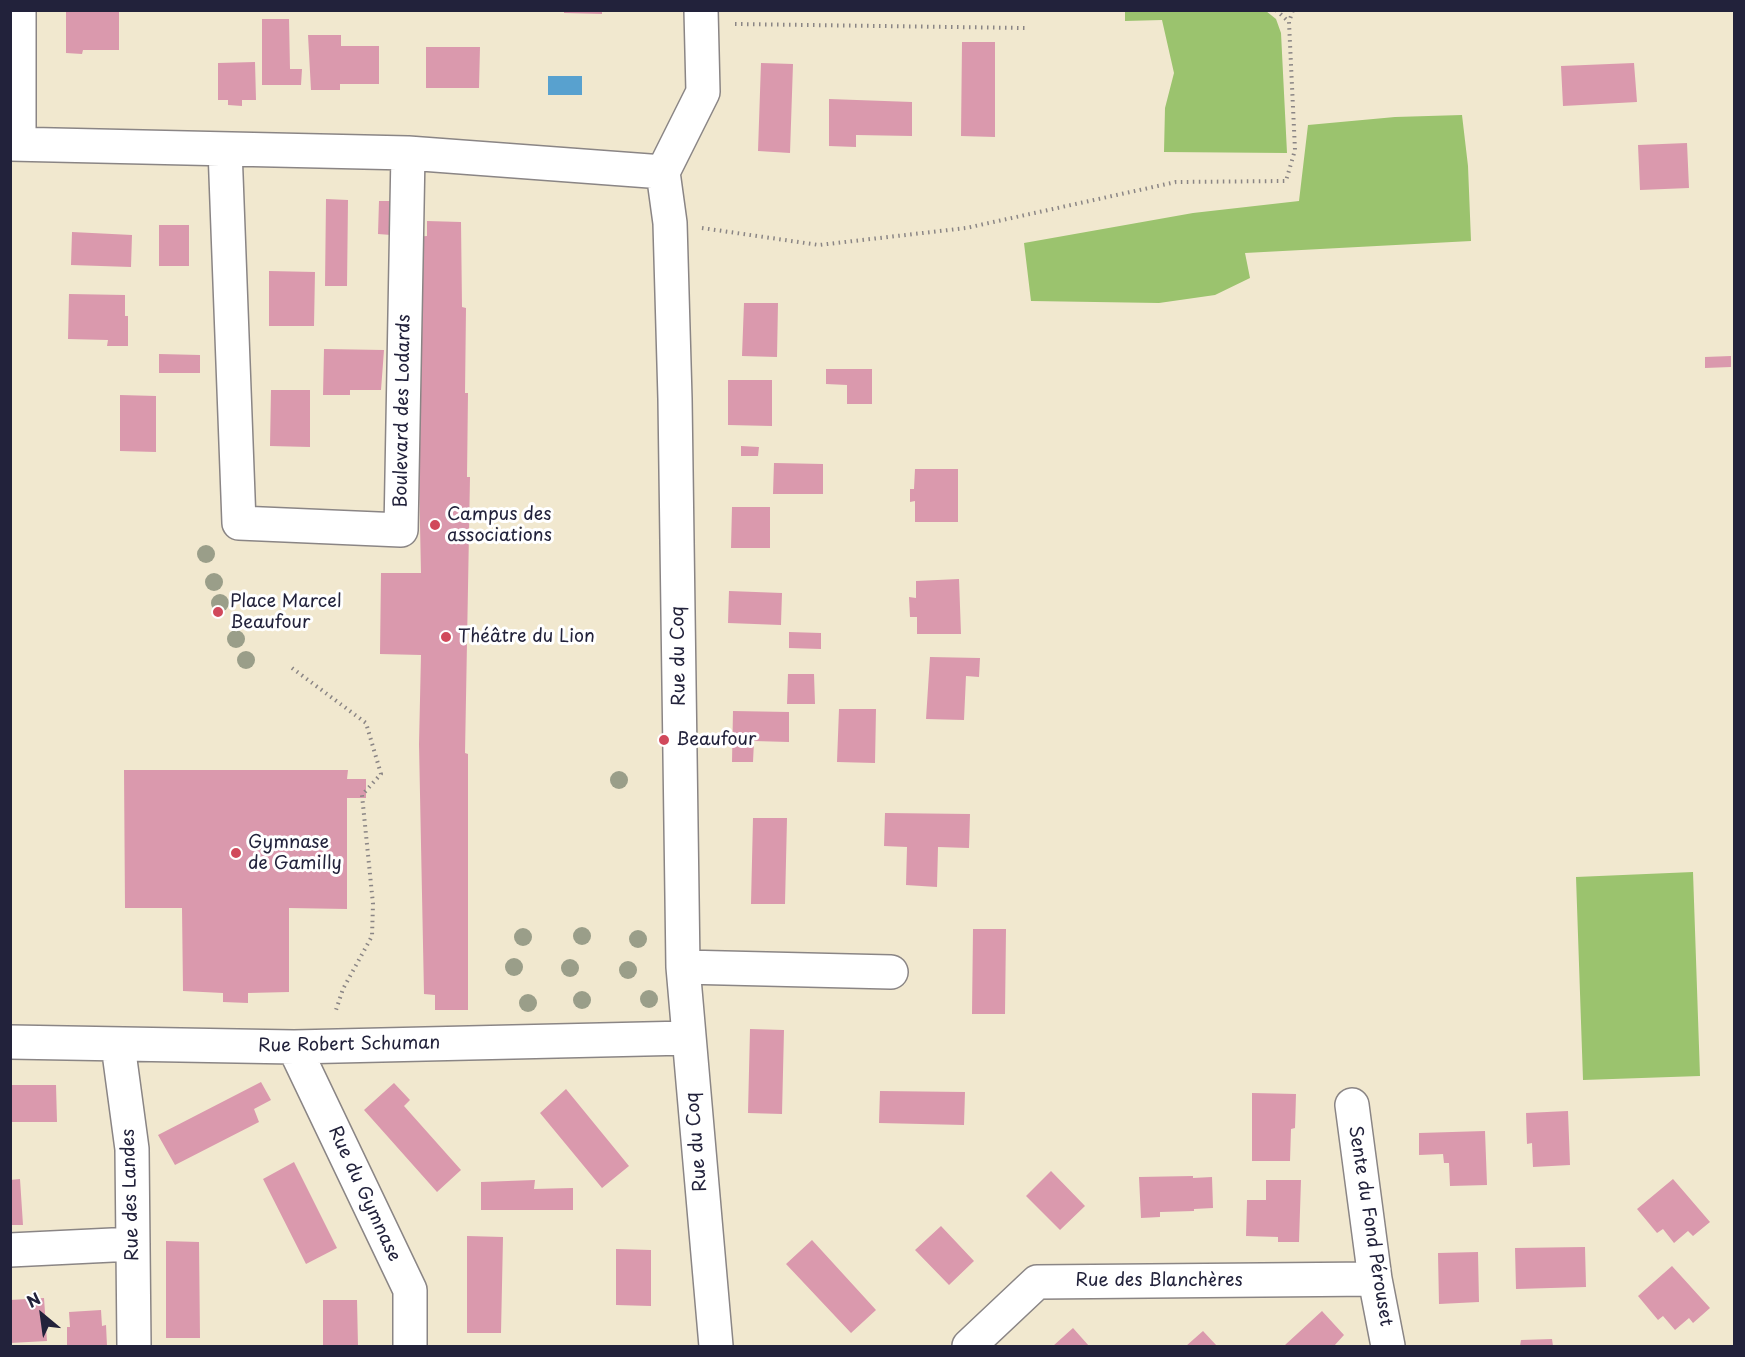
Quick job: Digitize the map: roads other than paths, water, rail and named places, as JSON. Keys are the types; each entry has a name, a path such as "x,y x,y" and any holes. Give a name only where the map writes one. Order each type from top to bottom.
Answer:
{"street":[{"path":"19,10 15,144 408,153 663,172 703,92 701,17"},
{"name":"Boulevard des Lodards","path":"225,149 240,523 401,530 408,153"},
{"name":"Rue du Coq","path":"663,172 670,223 675,399 683,967 716,1347"},
{"path":"683,967 891,972"},
{"name":"Rue Robert Schuman","path":"10,1042 294,1047 688,1038"},
{"name":"Rue des Landes","path":"118,1045 132,1149 134,1347"},
{"name":"Rue du Gymnase","path":"294,1047 410,1290 410,1347"},
{"name":"Sente du Fond Pérouset","path":"1352,1105 1376,1279 1388,1347"},
{"path":"10,1250 133,1244"},
{"name":"Rue des Blanchères","path":"969,1347 1037,1282 1376,1279"}],"water":[{"path":"548,76 582,76 582,95 548,95"}],"place":[{"name":"Campus des associations","path":"435,525"},
{"name":"Place Marcel Beaufour","path":"218,612"},
{"name":"Théâtre du Lion","path":"446,637"},
{"name":"Beaufour","path":"664,740"},
{"name":"Gymnase de Gamilly","path":"236,853"}]}
